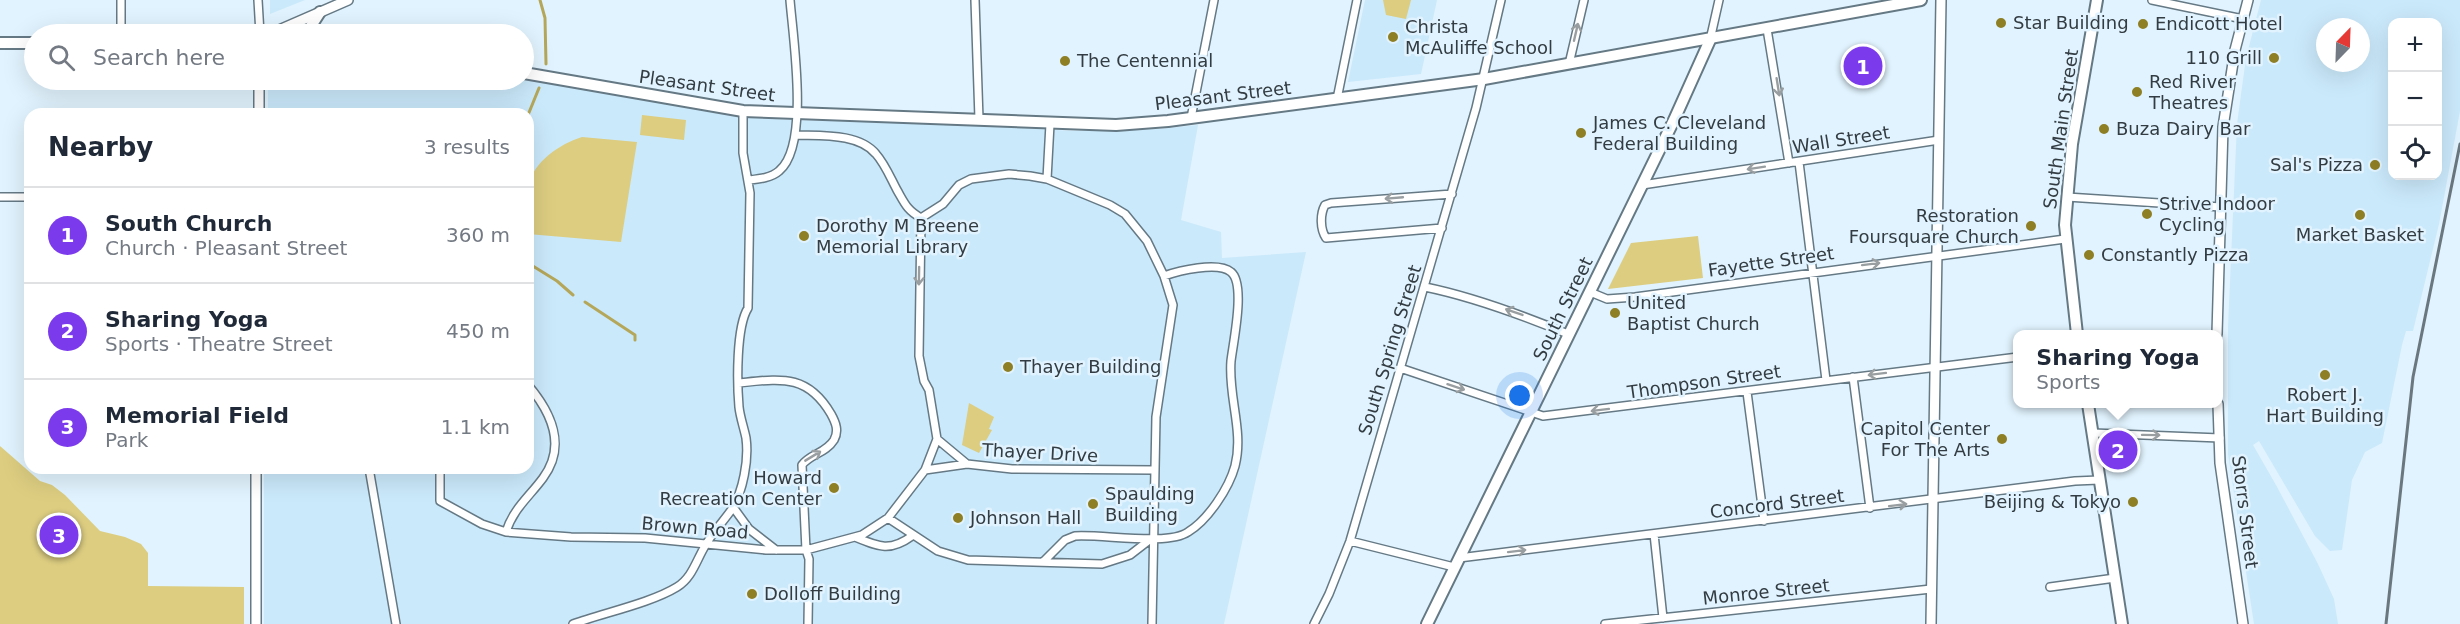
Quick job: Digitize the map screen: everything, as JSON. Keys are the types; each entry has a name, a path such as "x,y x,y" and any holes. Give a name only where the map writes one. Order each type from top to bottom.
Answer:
{"main road":[{"name":"Pleasant Street","path":"534,75 743,111 1116,125 1191,118 1484,79 1710,40 1921,0"},
{"name":"South Main Street","path":"2076,330 2065,239 2067,197 2072,144 2097,0"},
{"path":"312,24 320,12"},
{"name":"South Street","path":"1427,624 1590,292 1710,40"},
{"path":"0,43 24,43"},
{"path":"2089,408 2122,624"}],"street":[{"path":"121,0 121,24"},
{"path":"258,0 259,24"},
{"path":"293,24 348,0"},
{"path":"748,180 777,173 790,158 796,135 790,0"},
{"path":"975,0 979,119"},
{"path":"1191,118 1214,0"},
{"path":"1337,99 1357,0"},
{"name":"South Spring Street","path":"1314,624 1329,594 1350,541 1452,194 1484,79 1501,0"},
{"path":"1569,64 1584,0"},
{"path":"1710,40 1719,0"},
{"path":"1931,624 1941,0"},
{"path":"2152,0 2243,19"},
{"path":"2217,330 2223,127 2230,76 2248,0"},
{"path":"1767,29 1790,163"},
{"path":"259,108 260,90"},
{"path":"573,624 675,588 690,575 706,544 733,507 745,470 747,449 739,408 738,383 742,323 748,308 748,180 743,153 743,111"},
{"path":"1047,179 1050,124"},
{"path":"796,135 858,141 868,146 877,154 909,211 921,218"},
{"name":"Wall Street","path":"1641,185 1939,140"},
{"path":"1799,162 1826,380"},
{"path":"921,218 943,204 959,185 971,179 1009,174 1047,179 1095,197 1125,214 1147,241 1164,276 1173,305 1157,403 1152,538 1152,624"},
{"path":"1442,228 1326,238 1322,222 1325,205 1452,194"},
{"path":"0,196 24,197"},
{"path":"2067,197 2221,207"},
{"path":"921,218 919,356 924,381 929,390 937,439 967,464"},
{"name":"Fayette Street","path":"1590,292 1607,299 2065,239"},
{"path":"1043,562 1065,540 1075,536 1179,537 1196,525 1228,484 1235,465 1238,444 1230,383 1236,321 1236,280 1231,272 1221,268 1180,270 1164,276"},
{"path":"1425,287 1516,312 1568,334"},
{"name":"Thompson Street","path":"1400,368 1530,413 1556,416 2013,358"},
{"path":"1853,377 1870,508"},
{"path":"738,383 762,381 802,383 811,388 825,404 835,421 837,431 834,441 827,448 808,457 802,465 806,550 809,559 808,624"},
{"path":"506,532 510,519 518,506 549,469 555,449 551,418 534,392"},
{"path":"1747,392 1764,521"},
{"name":"Storrs Street","path":"2218,408 2220,463 2243,624"},
{"path":"2092,433 2220,438"},
{"name":"Brown Road","path":"440,474 440,501 482,524 506,532 571,537 645,538 776,550 806,550 862,535 888,518 925,470 937,439"},
{"name":"Thayer Drive","path":"925,470 967,464 1012,469 1154,470"},
{"path":"256,474 256,624"},
{"path":"370,474 396,624"},
{"name":"Concord Street","path":"1350,541 1457,563 1654,534 2075,481 2099,480"},
{"path":"733,507 749,528 776,550"},
{"path":"888,518 912,536 938,551 968,560 1102,564 1130,555 1152,538"},
{"path":"1654,534 1663,618"},
{"path":"855,537 876,546 899,546 912,536"},
{"path":"2050,587 2115,578"},
{"name":"Monroe Street","path":"1605,624 1931,589"},
{"path":"1687,615 1688,624"}],"shaded area":[{"path":"270,0 305,0 270,14"},
{"name":"Christa McAuliffe School","path":"1365,0 1437,0 1421,74 1348,82"},
{"path":"1383,0 1411,0 1406,19 1386,15"},
{"path":"2261,0 2460,0 2460,111 2439,224 2413,331 2406,331 2402,345 2382,443 2365,452 2352,480 2342,550 2330,551 2315,536 2259,441 2253,445 2318,564 2334,599 2338,624 2254,624 2228,454 2228,327 2237,124 2246,58"},
{"path":"534,80 733,115 788,120 953,124 1074,131 1158,129 1198,125 1181,220 1221,232 1222,258 1306,252 1224,624 264,624 264,474 534,474 534,108 268,108 268,90 534,90"},
{"path":"642,115 686,120 684,140 640,135"},
{"path":"582,137 637,142 621,242 534,235 534,172 542,161 565,144"},
{"path":"1698,236 1703,278 1608,289 1631,243"},
{"path":"969,403 994,417 989,429 992,430 979,453 962,445"},
{"path":"0,446 24,467 24,474 32,474 40,481 52,485 100,531 125,537 141,544 148,553 148,586 244,587 244,624 0,624"}],"waterway":[{"path":"540,0 545,18 546,64"},
{"path":"531,108 539,88"},
{"path":"534,267 557,281 573,295"},
{"path":"585,302 635,335 635,340"}],"railway":[{"path":"2386,624 2413,377 2460,144"}],"place":[{"name":"Star Building","path":"2001,23"},
{"name":"Endicott Hotel","path":"2143,24"},
{"name":"Christa McAuliffe School","path":"1393,37"},
{"name":"110 Grill","path":"2274,58"},
{"name":"The Centennial","path":"1065,61"},
{"name":"South Church","path":"1863,66"},
{"name":"Red River Theatres","path":"2137,92"},
{"name":"Buza Dairy Bar","path":"2104,129"},
{"name":"James C. Cleveland Federal Building","path":"1581,133"},
{"name":"Sal's Pizza","path":"2375,165"},
{"name":"Strive Indoor Cycling","path":"2147,214"},
{"name":"Market Basket","path":"2360,215"},
{"name":"Restoration Foursquare Church","path":"2031,226"},
{"name":"Dorothy M Breene Memorial Library","path":"804,236"},
{"name":"Constantly Pizza","path":"2089,255"},
{"name":"United Baptist Church","path":"1615,313"},
{"name":"Thayer Building","path":"1008,367"},
{"name":"Robert J. Hart Building","path":"2325,375"},
{"name":"Capitol Center For The Arts","path":"2002,439"},
{"name":"Sharing Yoga","path":"2118,450"},
{"name":"Howard Recreation Center","path":"834,488"},
{"name":"Beijing & Tokyo","path":"2133,502"},
{"name":"Spaulding Building","path":"1093,504"},
{"name":"Johnson Hall","path":"958,518"},
{"name":"Memorial Field","path":"59,535"},
{"name":"Dolloff Building","path":"752,594"}]}
